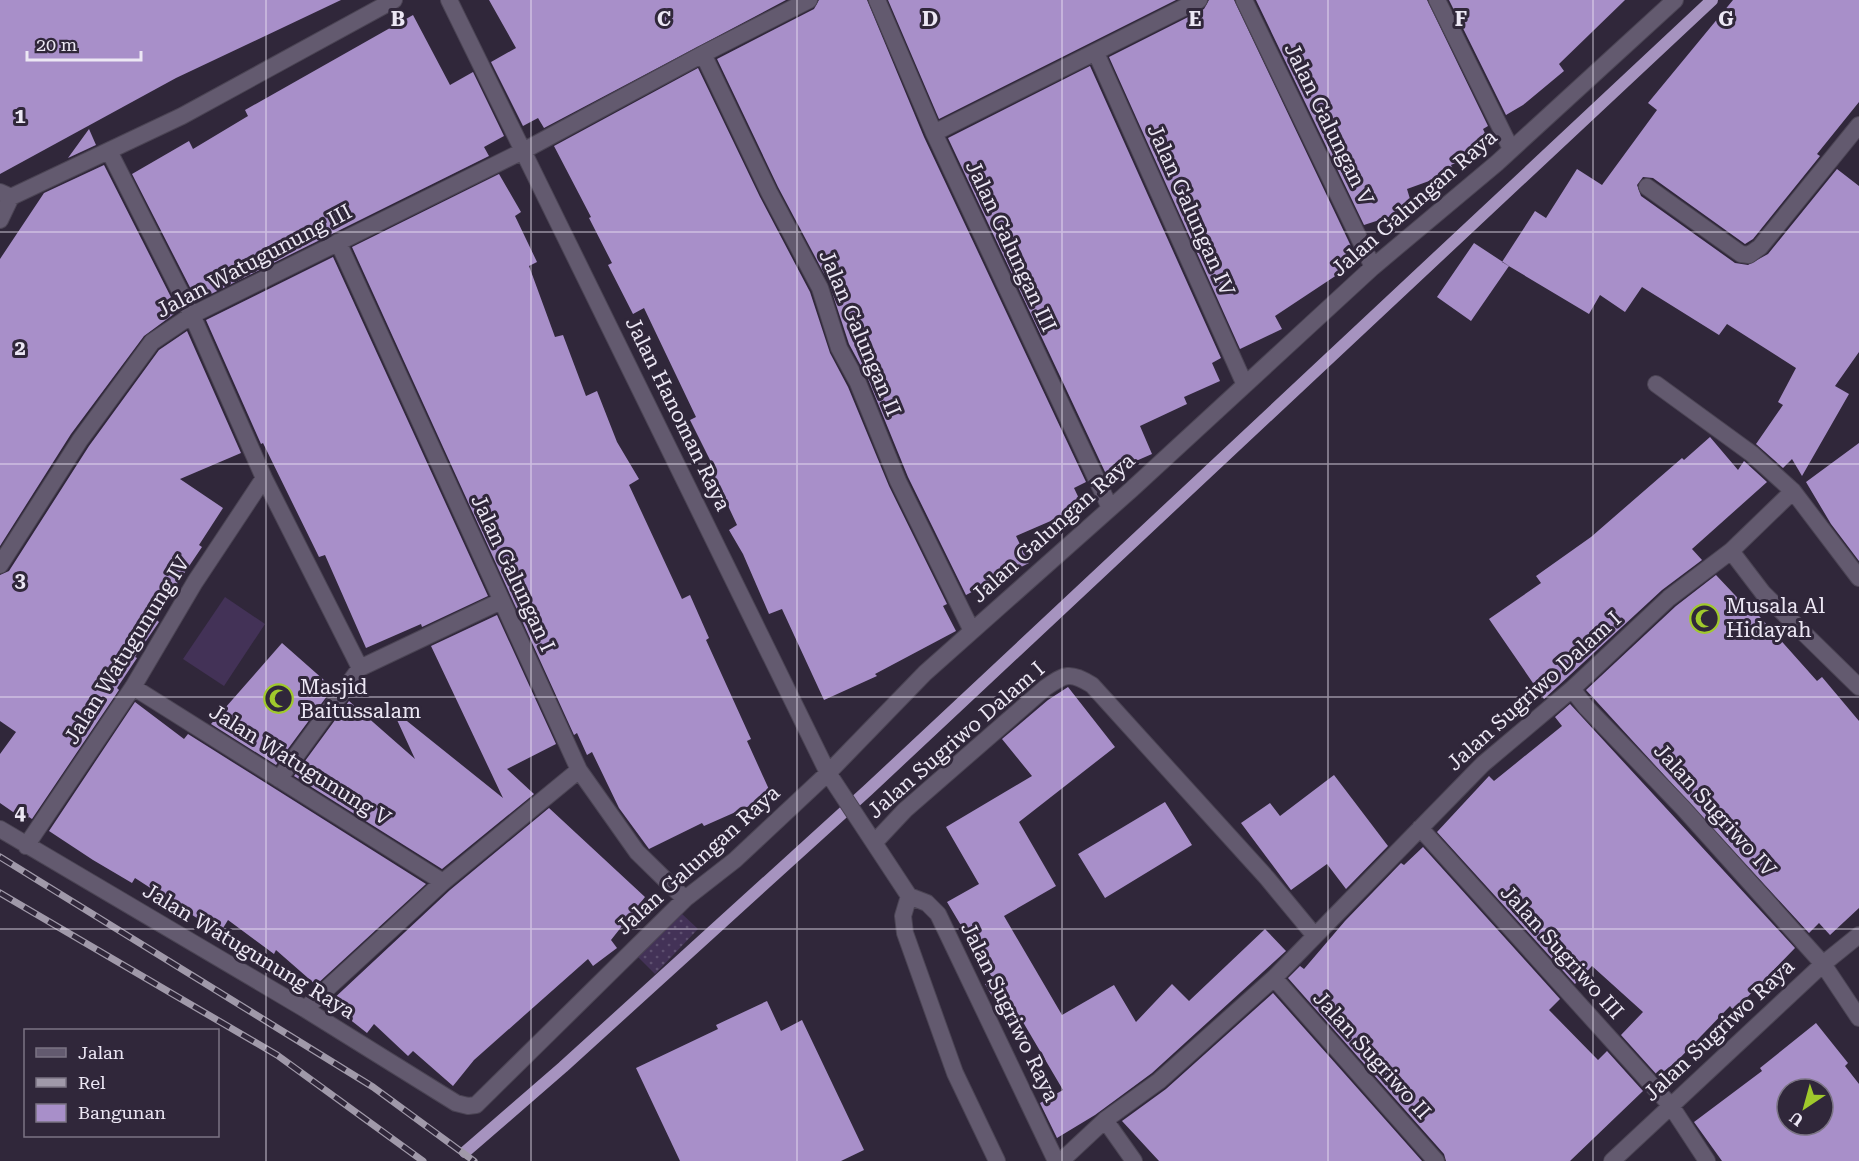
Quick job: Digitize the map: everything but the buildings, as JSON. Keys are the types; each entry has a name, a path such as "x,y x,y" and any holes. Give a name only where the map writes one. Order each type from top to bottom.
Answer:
{"street":[{"path":"0,220 6,195 109,151 183,116 394,0"},
{"name":"Jalan Hanoman Raya","path":"449,0 832,780 872,841"},
{"path":"523,151 809,0"},
{"name":"Jalan Galungan III","path":"877,0 934,133 1110,508"},
{"path":"934,133 1199,0"},
{"name":"Jalan Galungan V","path":"1244,0 1373,267"},
{"path":"1437,0 1511,149"},
{"name":"Jalan Galungan Raya","path":"476,1105 685,899 832,780 925,673 1110,508 1373,267 1511,149 1675,0"},
{"name":"Jalan Galungan IV","path":"1096,53 1245,385"},
{"name":"Jalan Galungan II","path":"703,54 820,288 839,348 858,383 898,481 972,631"},
{"path":"1647,187 1741,254 1749,255 1760,247 1859,125"},
{"path":"109,151 192,315 264,478 360,668"},
{"name":"Jalan Watugunung III","path":"0,565 80,440 152,342 192,315 523,151"},
{"name":"Jalan Galungan I","path":"338,242 579,770 637,852 685,899"},
{"path":"1656,384 1752,454 1793,491 1859,578"},
{"name":"Jalan Watugunung IV","path":"26,846 132,687 195,582 264,478"},
{"name":"Jalan Sugriwo Dalam I","path":"1058,1161 1105,1120 1159,1081 1274,978 1483,764 1572,688 1669,598 1731,551 1793,491"},
{"path":"1731,551 1763,593 1859,687"},
{"path":"279,779 360,668 501,601"},
{"name":"Jalan Sugriwo Dalam I","path":"872,841 904,810 1045,688 1063,675 1073,675 1092,685 1267,878 1315,936"},
{"name":"Jalan Watugunung V","path":"132,687 443,882"},
{"name":"Jalan Sugriwo IV","path":"1572,688 1586,707 1683,808 1823,964 1859,1018"},
{"path":"305,1009 443,882 579,770"},
{"name":"Jalan Sugriwo III","path":"1420,828 1671,1106 1707,1161"},
{"name":"Jalan Watugunung Raya","path":"0,829 305,1009 456,1103 476,1105"},
{"name":"Jalan Sugriwo Raya","path":"872,841 909,896 927,903 938,914 1058,1161"},
{"path":"909,896 903,916 904,933 956,1073 997,1161"},
{"name":"Jalan Sugriwo Raya","path":"1612,1161 1823,964 1859,935"},
{"name":"Jalan Sugriwo II","path":"1274,978 1436,1161"},
{"path":"1105,1120 1134,1161"}],"shaded area":[{"path":"225,597 265,624 224,686 183,659"},
{"path":"681,913 698,929 655,974 638,957"}],"waterway":[{"path":"465,1152 563,1067 868,790 1712,0"}],"railway":[{"path":"0,857 373,1087 474,1161"},
{"path":"0,893 277,1055 423,1161"}],"place":[{"name":"Musala Al Hidayah","path":"1705,618"},
{"name":"Masjid Baitussalam","path":"279,699"}]}
